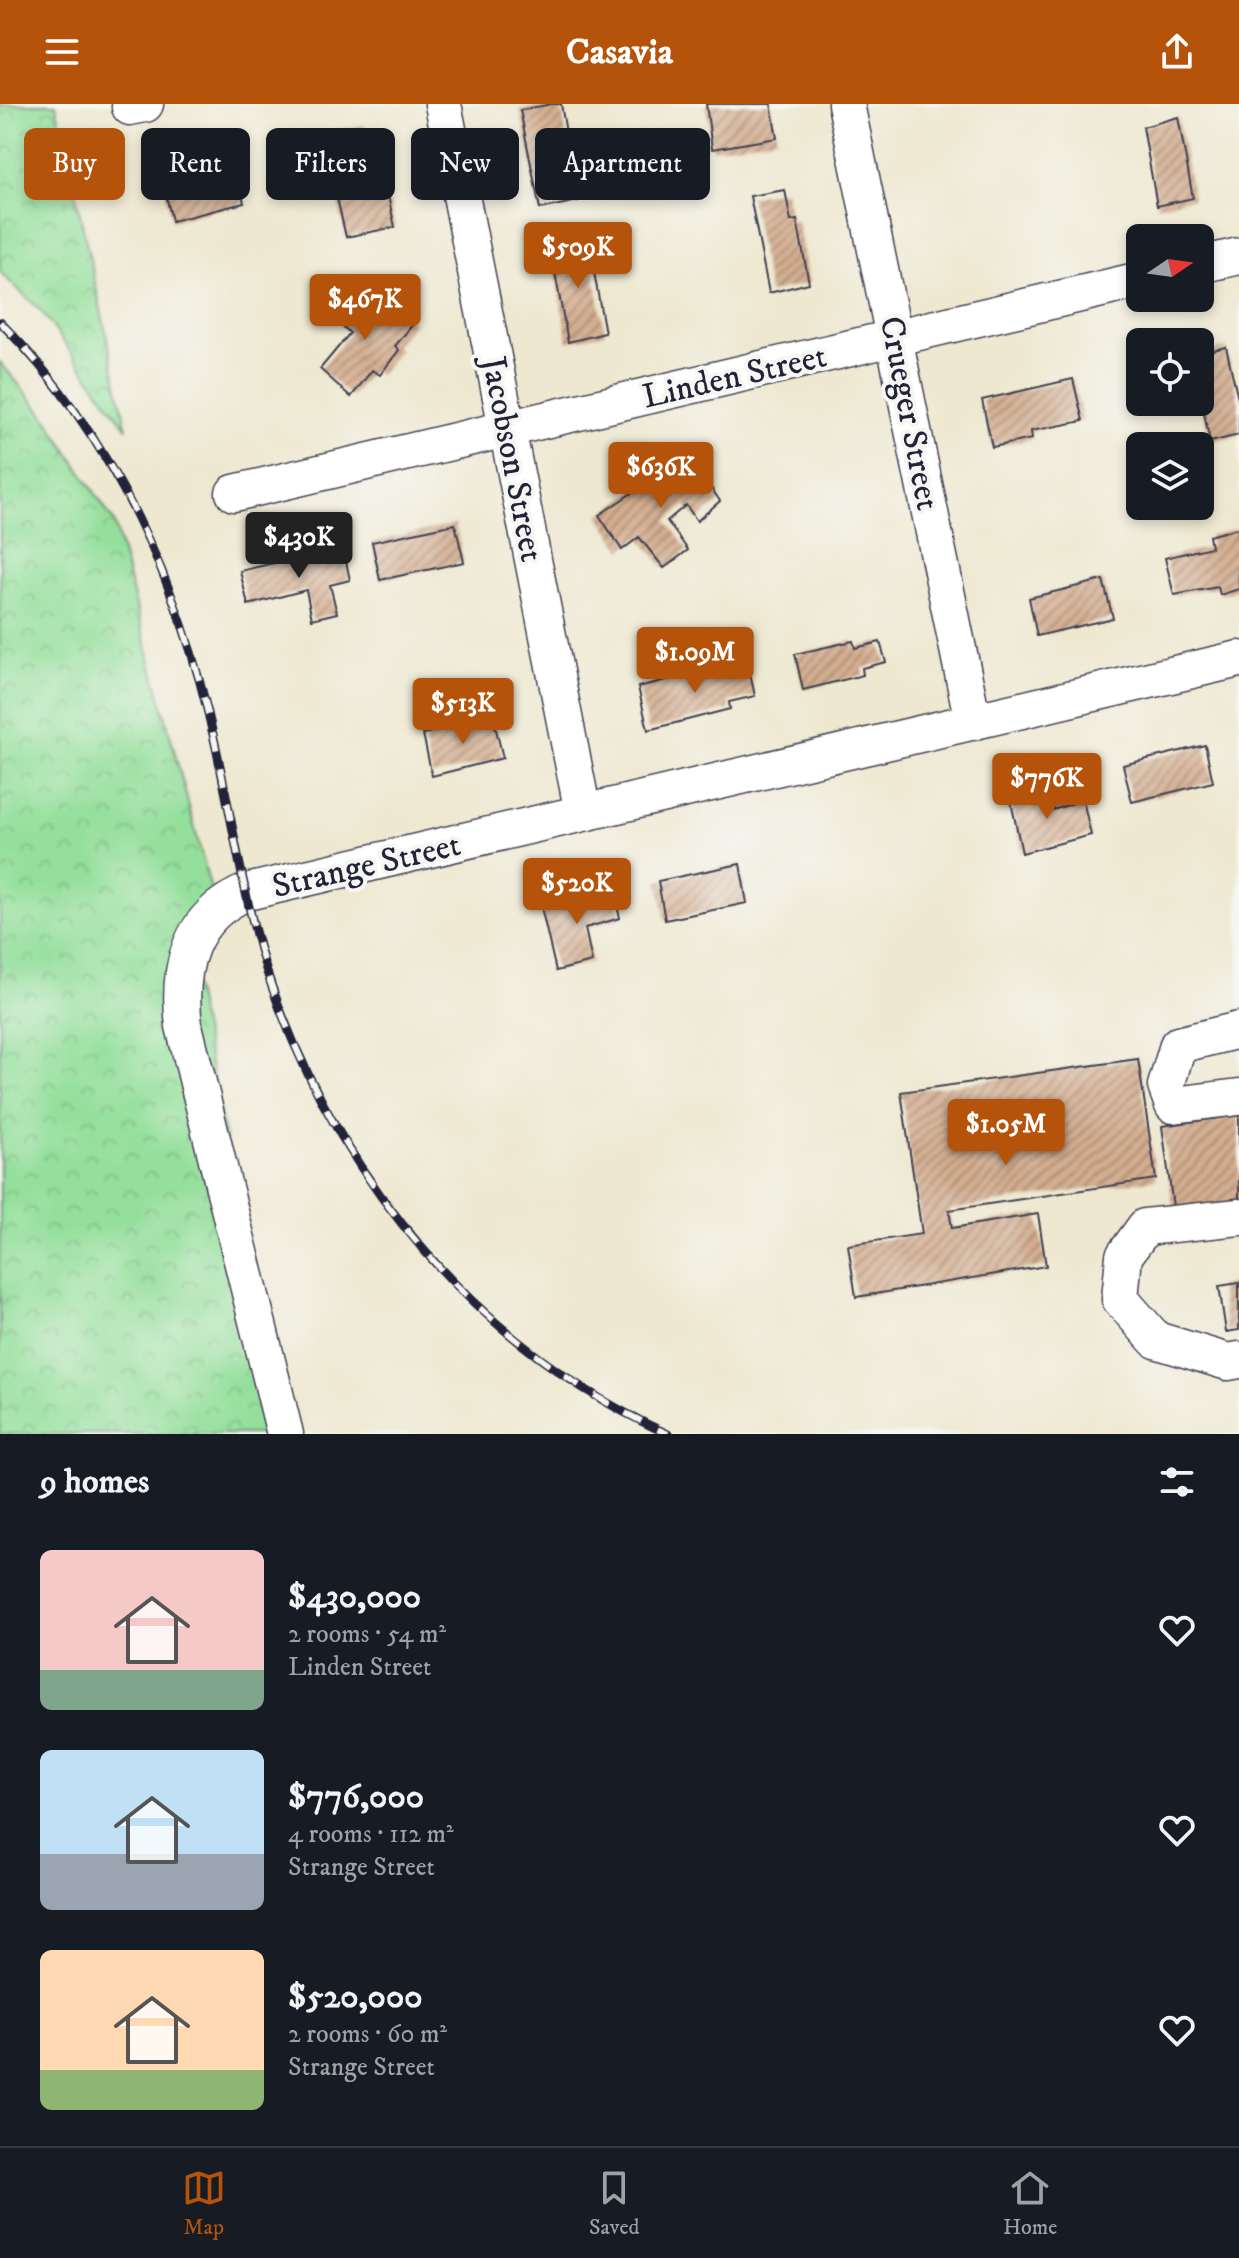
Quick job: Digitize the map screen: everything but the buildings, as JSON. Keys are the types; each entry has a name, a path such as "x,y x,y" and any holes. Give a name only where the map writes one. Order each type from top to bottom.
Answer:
{"street":[{"name":"Jacobson Street","path":"443,104 583,813"},
{"name":"Crueger Street","path":"846,104 973,722"},
{"path":"1214,262 1239,256"},
{"name":"Linden Street","path":"234,493 1126,283"},
{"name":"Strange Street","path":"285,1434 184,1026 181,1003 183,975 196,938 216,909 247,892 1239,659"},
{"path":"1239,1030 1178,1045 1166,1086 1173,1105 1239,1097"},
{"path":"1239,1217 1145,1227 1124,1256 1120,1299 1156,1340 1228,1362 1239,1360"}],"green space":[{"path":"0,104 56,104 61,128 24,128 24,200 77,200 127,429 41,311 0,272"},
{"path":"0,362 43,413 114,522 216,909 188,956 285,1434 0,1434"}],"railway":[{"path":"0,322 41,366 77,414 138,517 162,572 201,685 247,897 272,987 301,1058 336,1127 377,1191 425,1251 478,1306 536,1355 600,1398 668,1434"}]}
